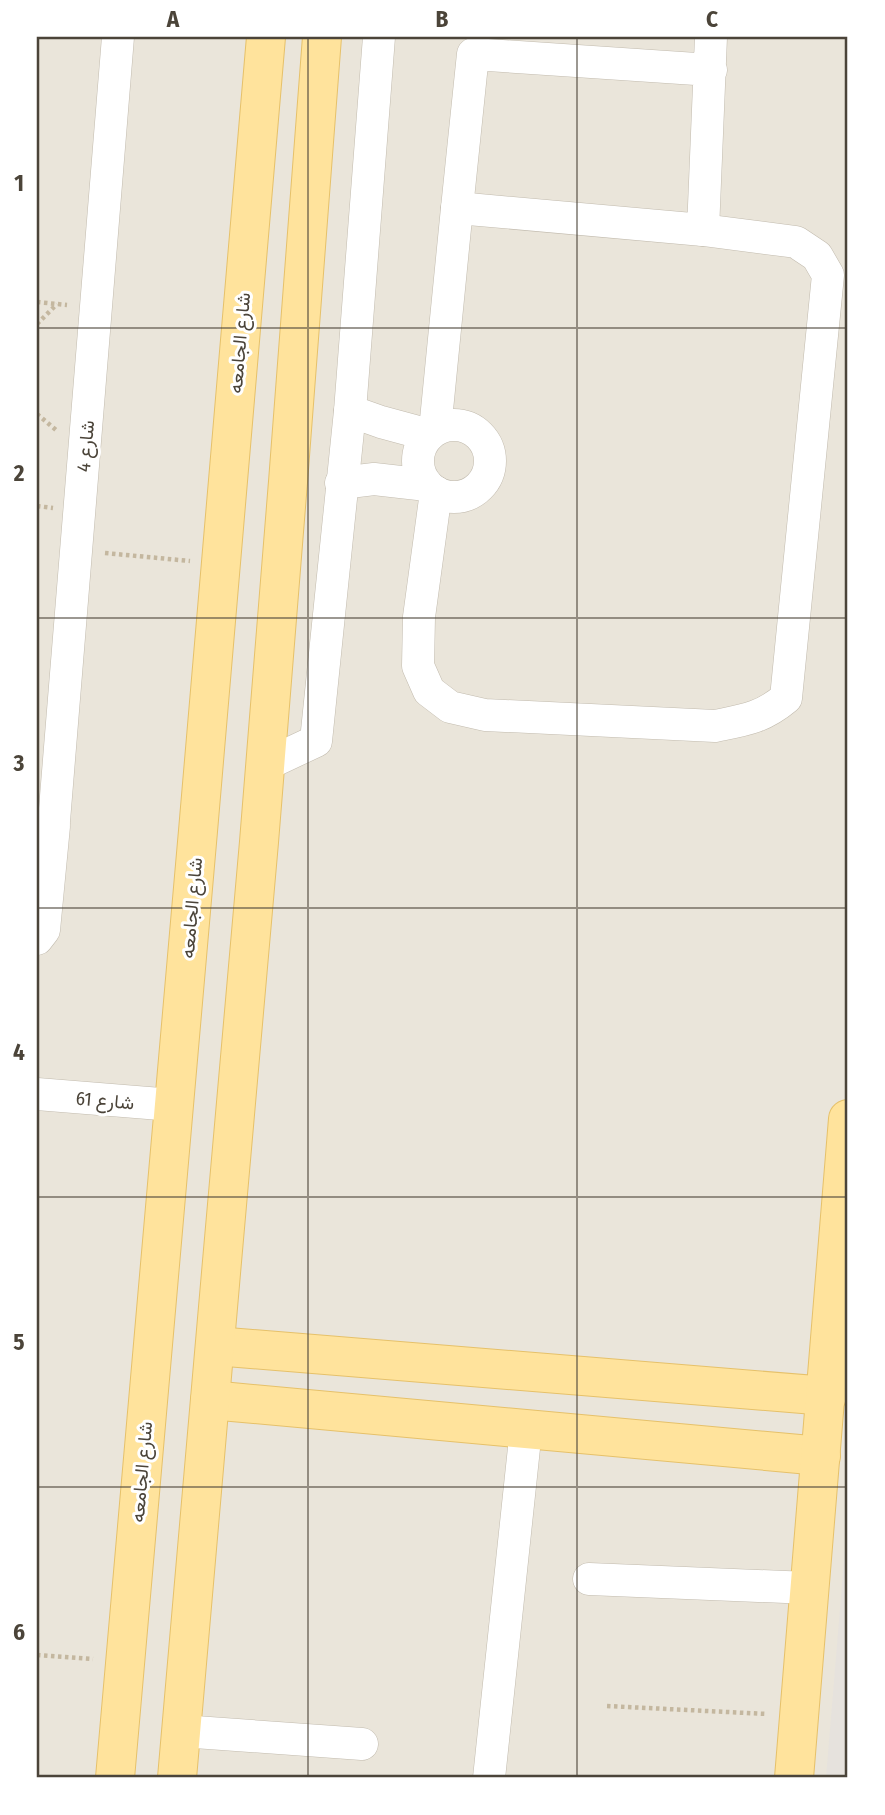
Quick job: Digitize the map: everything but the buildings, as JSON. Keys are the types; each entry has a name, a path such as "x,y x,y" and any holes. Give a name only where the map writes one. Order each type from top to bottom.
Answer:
{"main road":[{"name":"شارع الجامعه","path":"115,1778 265,37"},
{"path":"177,1778 260,835 322,37"},
{"path":"198,831 260,835"},
{"path":"794,1778 848,1119"},
{"path":"215,1346 827,1396"},
{"path":"211,1400 821,1456"},
{"path":"136,1531 197,1535"}],"street":[{"name":"شارع 4","path":"37,849 50,834 54,821 118,37"},
{"path":"265,765 316,741 350,411 379,37"},
{"path":"703,230 712,37"},
{"path":"432,432 473,54 711,70"},
{"path":"341,483 374,479 431,489 449,496 462,496 475,491 485,480 490,468 490,454 485,441 475,431 462,425 449,425 432,432 423,443 418,460 422,478 431,489 419,617 418,666 429,691 450,707 485,715 715,726 746,720 769,711 786,698 828,275 817,256 796,242 703,230 457,208"},
{"path":"350,411 382,422 432,432"},
{"path":"37,939 44,930 54,821"},
{"name":"شارع 61","path":"37,1094 173,1105"},
{"path":"489,1778 526,1429"},
{"path":"589,1579 809,1588"},
{"path":"181,1731 362,1744"}],"path":[{"path":"37,324 57,304"},
{"path":"76,550 220,564"},
{"path":"37,1655 125,1661"},
{"path":"607,1706 799,1716"}],"shaded area":[{"path":"37,37 848,37 848,1778 37,1778"},
{"path":"848,1512 848,1778 826,1778"}]}
